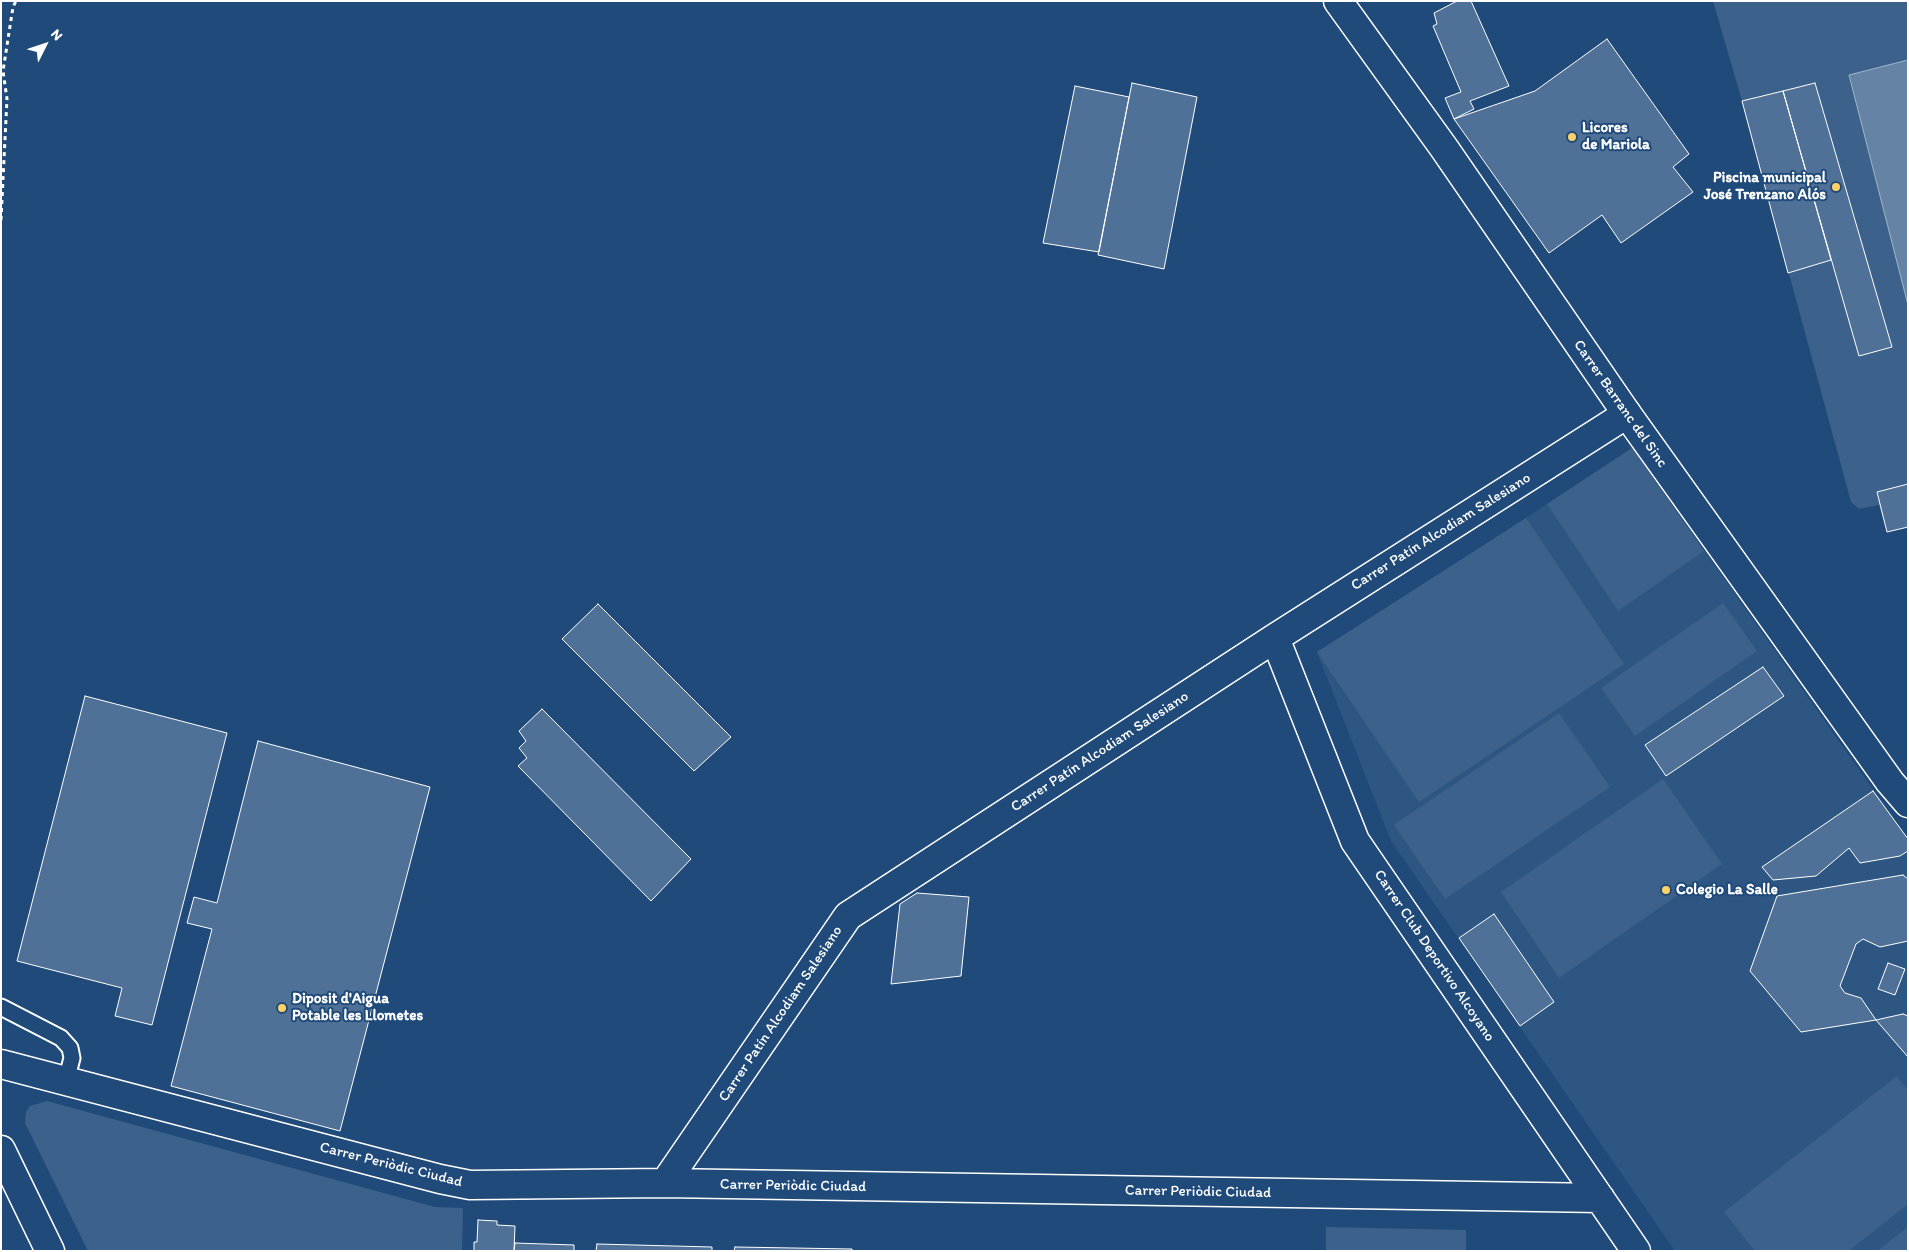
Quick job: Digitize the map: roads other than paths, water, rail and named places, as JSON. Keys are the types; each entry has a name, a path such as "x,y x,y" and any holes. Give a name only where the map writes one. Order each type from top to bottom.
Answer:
{"street":[{"name":"Carrer Barranc del Sinc","path":"1338,1 1444,148 1627,414 1890,782 1908,803"},
{"name":"Carrer Patín Alcodiam Salesiano","path":"665,1184 848,916 1275,638 1627,414"},
{"name":"Carrer Club Deportivo Alcoyano","path":"1275,638 1355,841 1636,1251"},
{"name":"Carrer Periòdic Ciudad","path":"1,1064 440,1179 470,1185 665,1184 1600,1198"},
{"path":"1,1150 50,1251"}],"lane":[{"path":"1,1007 61,1038 70,1048 72,1058 66,1081"}],"place":[{"name":"Licores de Mariola","path":"1572,137"},
{"name":"Piscina municipal José Trenzano Alós","path":"1836,187"},
{"name":"Colegio La Salle","path":"1666,890"},
{"name":"Diposit d'Aigua Potable les Llometes","path":"282,1008"}]}
